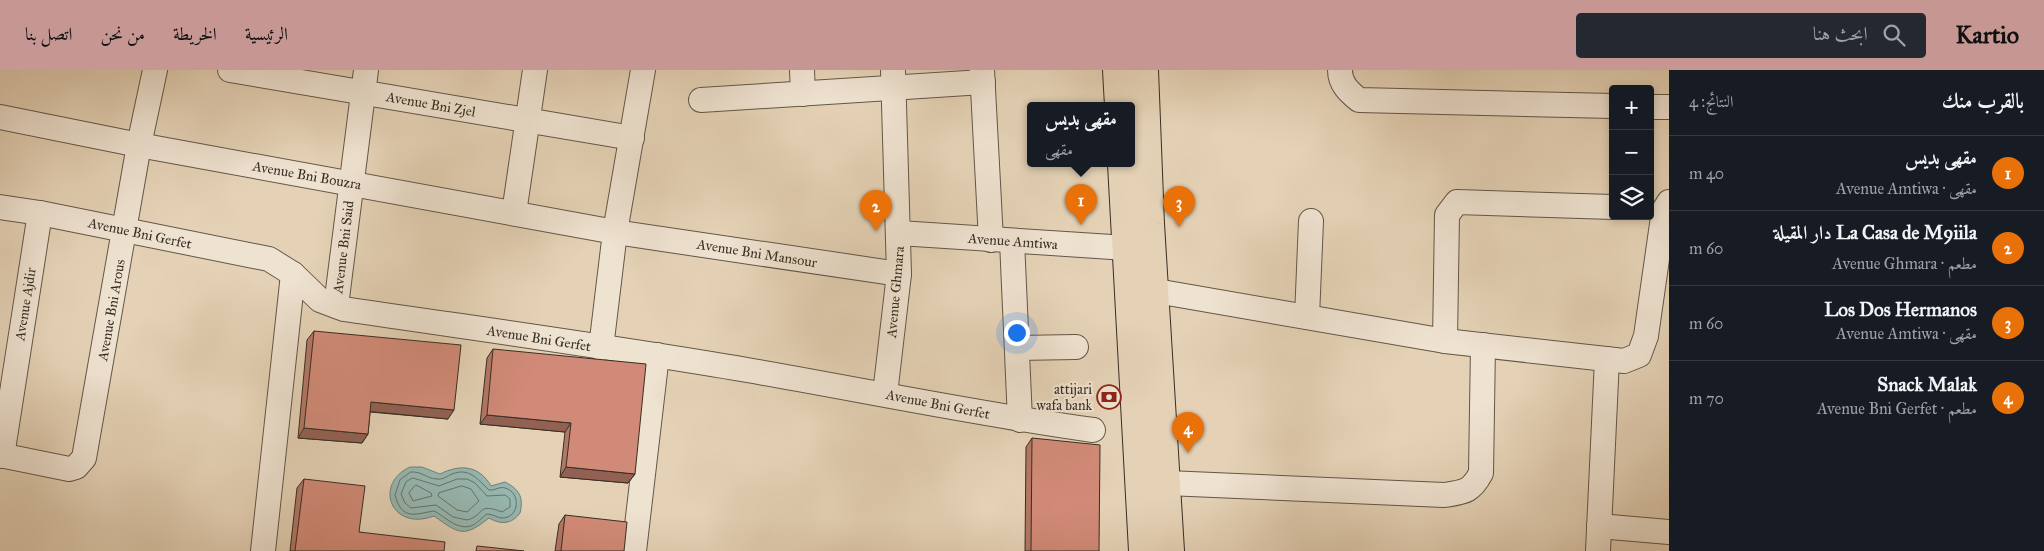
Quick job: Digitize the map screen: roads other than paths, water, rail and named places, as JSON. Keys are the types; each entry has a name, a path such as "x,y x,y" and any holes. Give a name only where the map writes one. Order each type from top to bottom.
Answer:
{"main road":[{"path":"1117,70 1119,102"},
{"path":"1144,70 1150,224 1156,291 1170,551"},
{"path":"1122,167 1143,551"}],"street":[{"name":"Avenue Bni Arous","path":"1,455 69,469 82,462 155,70"},
{"name":"Avenue Bni Zjel","path":"230,70 364,81 528,120 632,138"},
{"path":"514,213 535,70"},
{"path":"601,348 615,232 643,70"},
{"path":"802,70 803,94"},
{"path":"1340,70 1340,77 1348,91 1359,100 1609,106"},
{"path":"701,100 803,94 894,79 983,76 1017,348 1020,420"},
{"name":"Avenue Ghmara","path":"885,394 899,274 894,79"},
{"name":"Avenue Bni Said","path":"336,306 364,81"},
{"path":"1654,107 1669,107"},
{"name":"Avenue Bni Bouzra","path":"0,116 140,146 351,182 615,232"},
{"path":"1445,341 1447,215 1458,202 1609,207"},
{"name":"Avenue Bni Gerfet","path":"0,207 40,212 269,259 293,274 320,300 336,306 601,348 657,355 885,394 1020,420 1093,430"},
{"path":"1156,291 1445,341 1624,361 1639,355 1661,286 1661,207"},
{"name":"Avenue Ajdir","path":"1,455 40,212"},
{"path":"1307,317 1311,221"},
{"name":"Avenue Bni Mansour","path":"615,232 899,274"},
{"name":"Avenue Amtiwa","path":"899,233 1127,248"},
{"path":"262,551 293,274"},
{"path":"1167,483 1444,495 1460,493 1474,487 1481,473 1483,345"},
{"path":"1017,348 1076,347"},
{"path":"634,551 657,355"},
{"path":"1598,551 1607,360"},
{"path":"1599,526 1669,532"}],"water":[{"path":"410,467 422,467 440,474 455,469 468,468 481,474 491,486 505,482 517,491 521,498 520,513 517,517 506,522 498,522 489,518 467,531 456,530 434,516 419,519 407,517 398,512 392,504 390,494 392,484 399,475"}],"place":[{"name":"مقهى بديس","path":"1081,225"},
{"name":"Los Dos Hermanos","path":"1179,227"},
{"name":"La Casa de M9iila دار المقيلة","path":"876,231"},
{"name":"attijari wafa bank","path":"1109,397"},
{"name":"Snack Malak","path":"1188,453"}]}
